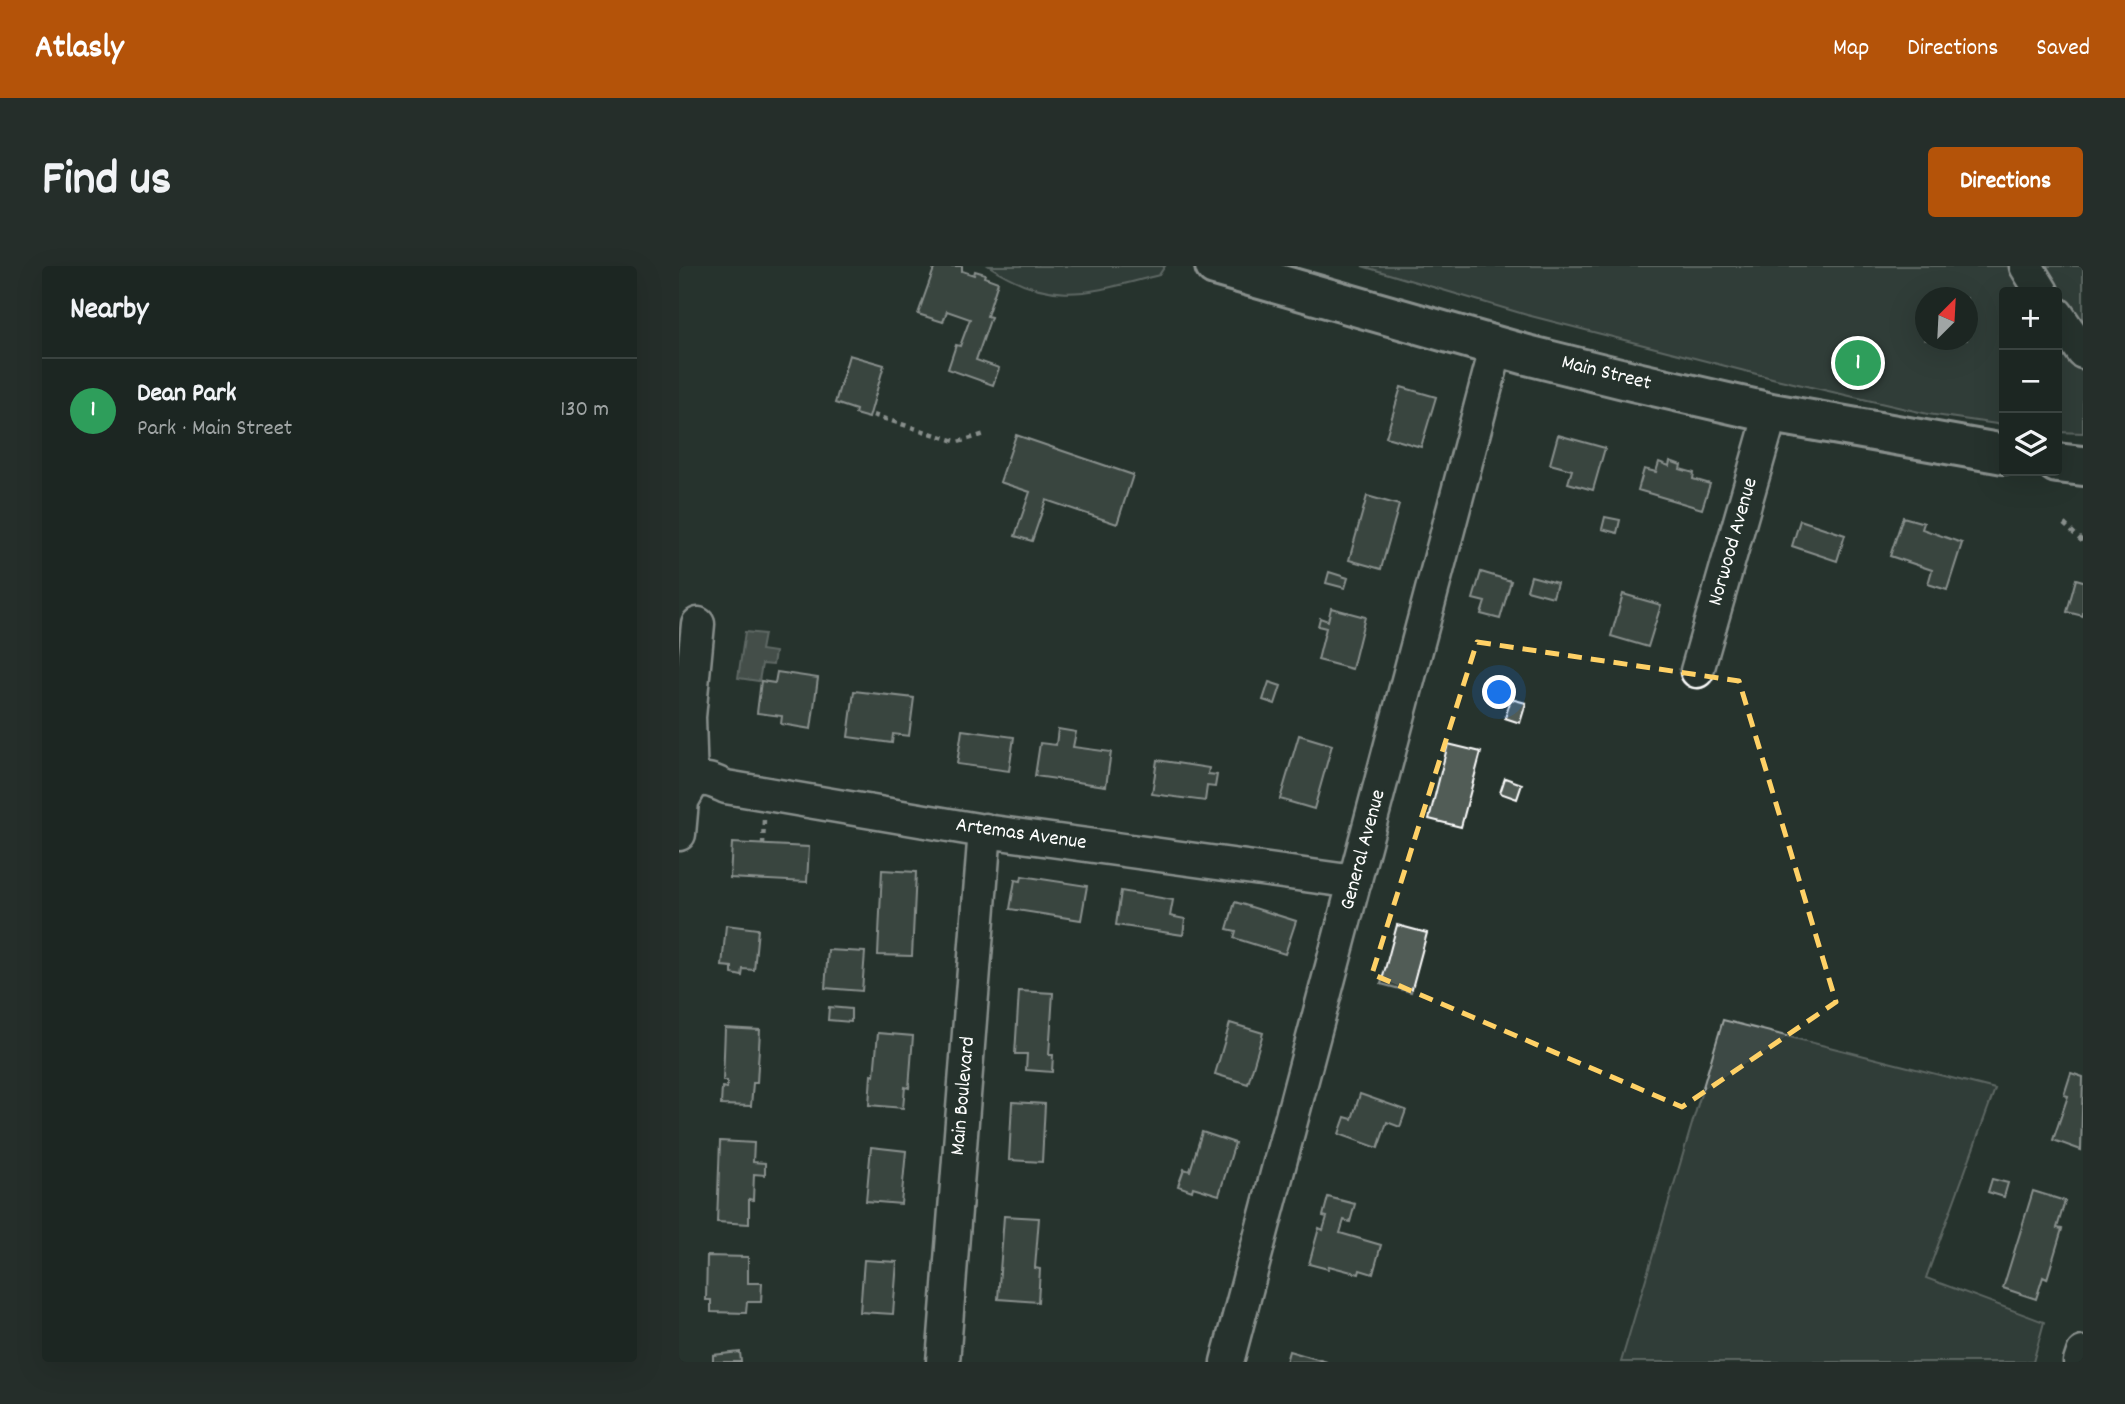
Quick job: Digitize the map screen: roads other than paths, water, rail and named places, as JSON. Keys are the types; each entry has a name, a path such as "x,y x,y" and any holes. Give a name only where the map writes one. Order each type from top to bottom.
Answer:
{"main road":[{"name":"Main Street","path":"1215,266 1619,378 1771,413 1999,453"},
{"path":"2062,464 2083,466"}],"street":[{"path":"2026,266 2039,287"},
{"path":"2062,321 2083,352"},
{"name":"General Avenue","path":"1228,1358 1497,345"},
{"name":"Norwood Avenue","path":"1697,671 1771,413"},
{"path":"679,834 683,802 691,785 689,717 698,624"},
{"name":"Artemas Avenue","path":"691,785 698,779 706,779 726,787 985,830 1355,882"},
{"name":"Main Boulevard","path":"943,1362 985,830"},
{"path":"2081,1362 2083,1353"}],"place":[{"name":"Dean Park","path":"1858,363"}]}
